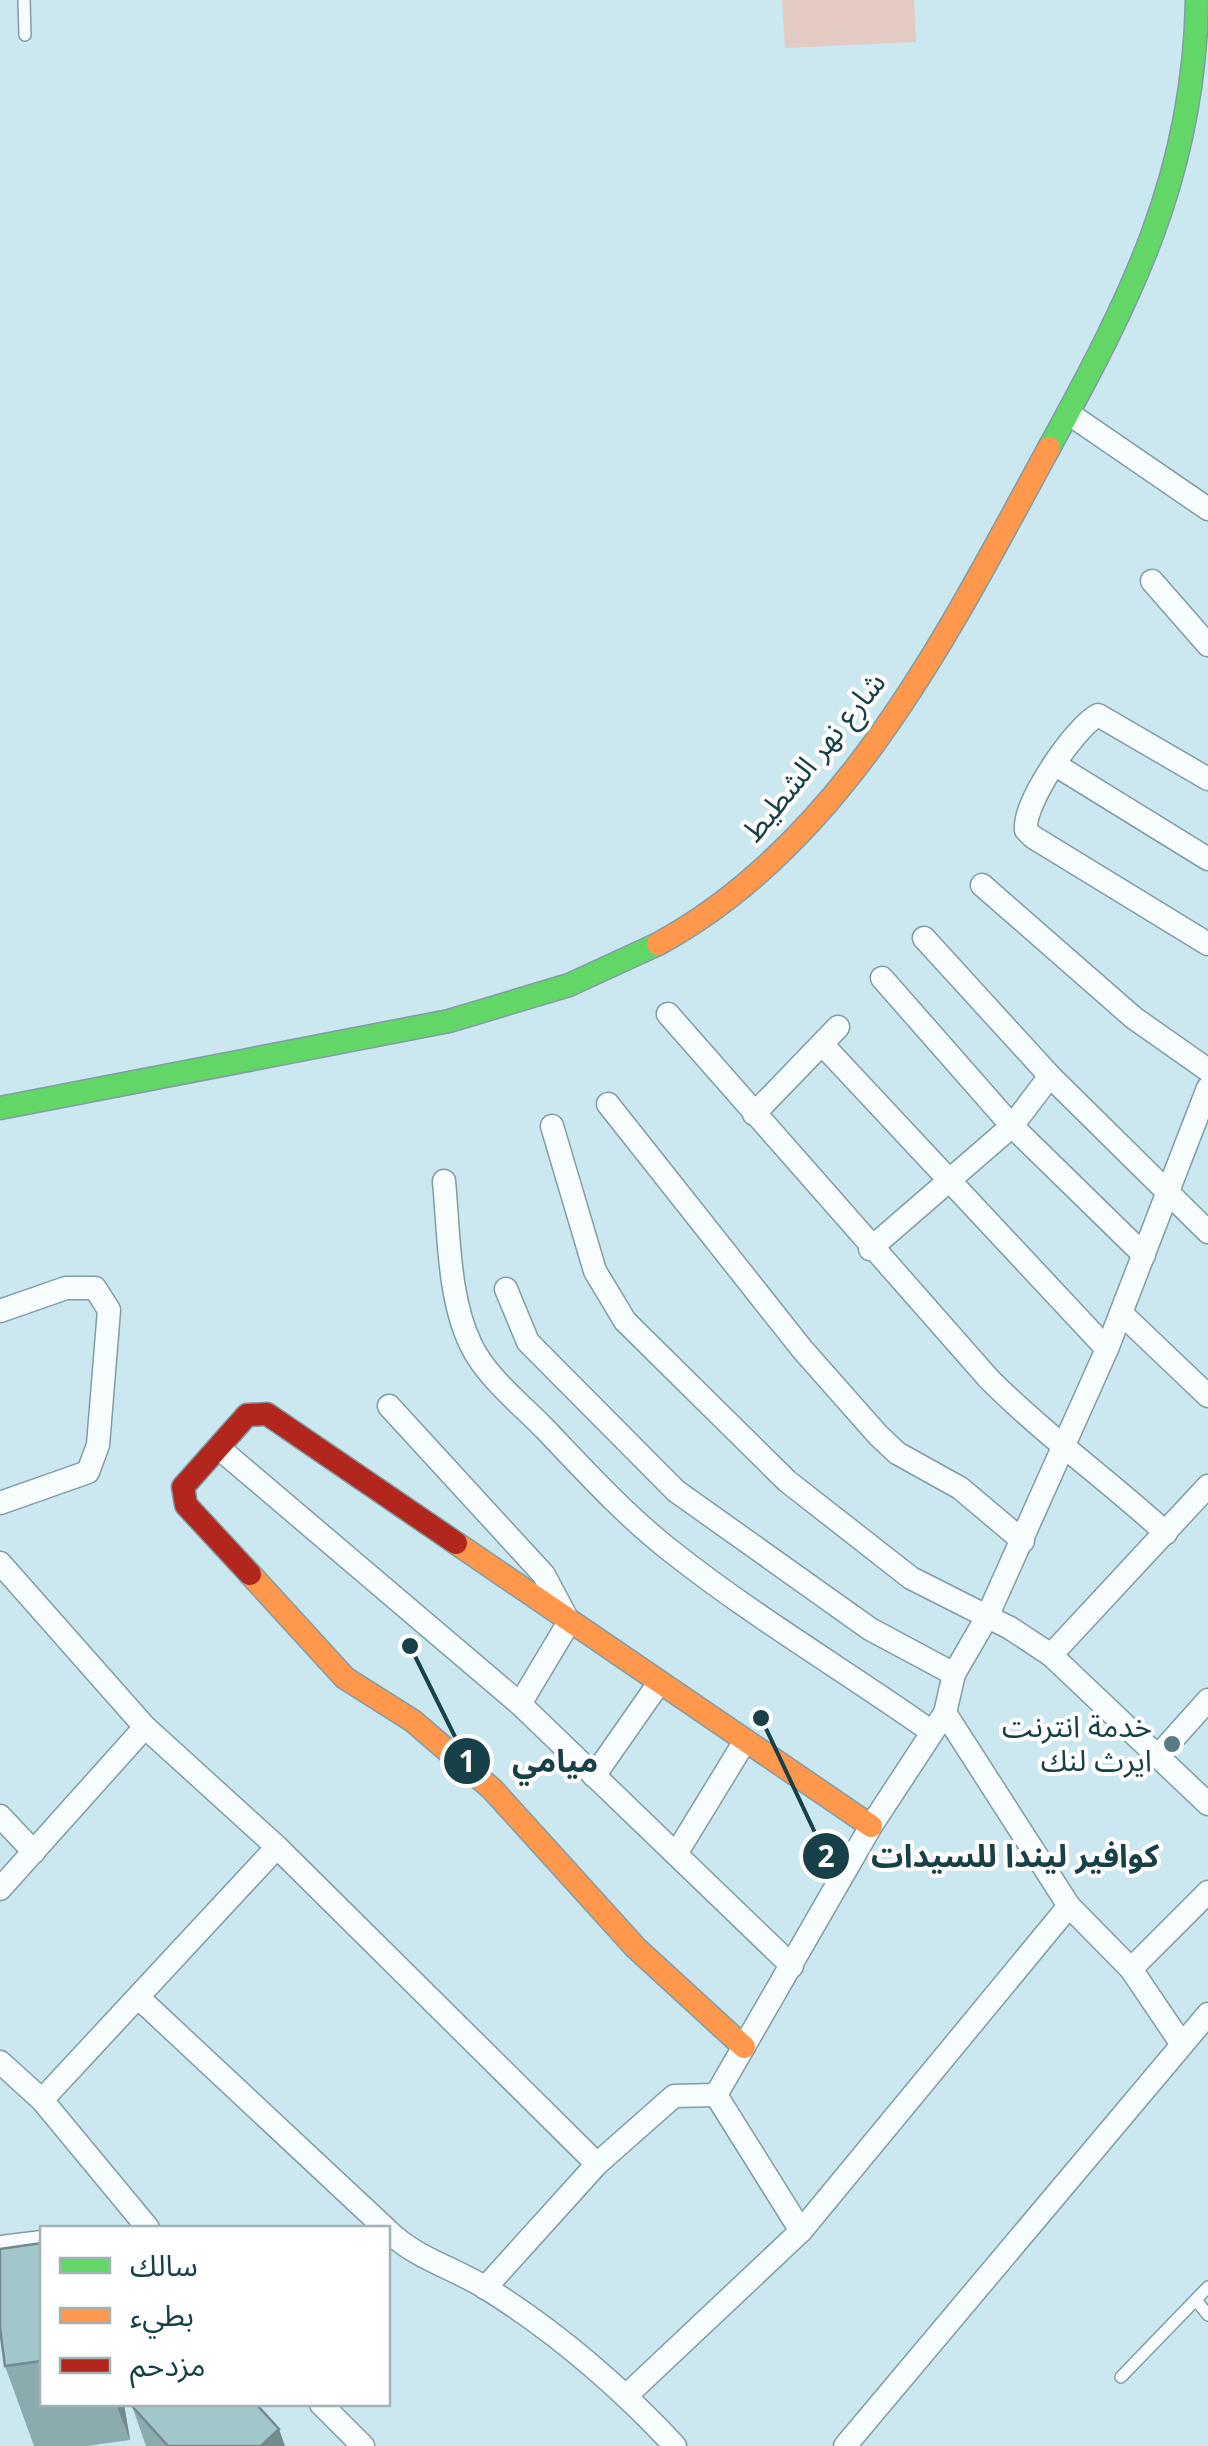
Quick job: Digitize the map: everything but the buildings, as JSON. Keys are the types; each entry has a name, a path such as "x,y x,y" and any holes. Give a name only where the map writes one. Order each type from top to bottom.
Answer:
{"main road":[{"name":"شارع نهر الشطيط","path":"0,1108 457,1019 598,972 692,924 775,857 882,725 942,634 1121,318 1170,190 1194,94 1197,0"},
{"path":"744,2047 636,1948 492,1790 413,1722 345,1678 186,1505 182,1488 247,1416 268,1414 871,1826"}],"street":[{"path":"1068,413 1208,509"},
{"path":"1152,581 1208,645"},
{"path":"1208,779 1098,715 1054,764 1024,817 1026,830 1208,944"},
{"path":"1054,764 1208,860"},
{"path":"982,886 1134,1018 1208,1070"},
{"path":"924,938 1050,1076 1208,1232"},
{"path":"882,978 1012,1126 1144,1254"},
{"path":"668,1014 870,1249 989,1380 1166,1533"},
{"path":"754,1114 830,1036 952,1181 1107,1349"},
{"path":"870,1249 1012,1126 1050,1076"},
{"path":"716,2095 871,1826 939,1723 954,1674 988,1617 1107,1349 1208,1088"},
{"path":"608,1104 802,1349 878,1435 897,1453 960,1488 1023,1541"},
{"path":"552,1126 595,1271 624,1320 787,1481 911,1578 1052,1655 1208,1804"},
{"path":"444,1182 459,1311 472,1346 488,1370 667,1548 747,1609 939,1723 1069,1906 1130,1970 1182,2042"},
{"path":"0,1312 66,1288 94,1288 110,1310 98,1444 88,1472 0,1504"},
{"path":"506,1289 528,1342 676,1491 870,1629 954,1674"},
{"path":"1121,1313 1208,1396"},
{"path":"390,1406 544,1575 569,1622 520,1704"},
{"path":"220,1448 520,1704 792,1966"},
{"path":"1052,1655 1208,1486"},
{"path":"0,1564 145,1727 278,1847 597,2164"},
{"path":"594,1776 659,1683"},
{"path":"1157,1757 1208,1700"},
{"path":"0,1889 145,1727"},
{"path":"676,1854 746,1742"},
{"path":"0,1816 34,1852"},
{"path":"42,2100 140,2000 278,1847"},
{"path":"1130,1970 1208,1892"},
{"path":"628,2395 802,2231 1069,1906"},
{"path":"140,2000 382,2226"},
{"path":"845,2446 1208,2014"},
{"path":"0,2062 42,2100 144,2226"},
{"path":"485,2288 597,2164 674,2096 716,2095"},
{"path":"716,2095 802,2231"},
{"path":"390,2234 411,2253 485,2288 628,2395 674,2446"},
{"path":"0,2247 40,2242"},
{"path":"323,2406 363,2446"}],"lane":[{"path":"24,0 26,36"},
{"path":"1120,2378 1208,2288"},
{"path":"1196,2300 1208,2315"}],"shaded area":[{"path":"782,0 914,0 916,42 785,48"}],"traffic: fast":[{"path":"1049,448 1106,339 1153,234 1184,123 1197,0"},
{"path":"0,1108 449,1021 569,985 658,944"}],"traffic: slow":[{"path":"658,944 725,901 784,849 838,790 887,726 931,658 1049,448"},
{"path":"456,1543 871,1826"},
{"path":"250,1574 345,1678 413,1721 492,1789 636,1948 744,2047"}],"traffic: jam":[{"path":"250,1574 186,1505 183,1487 247,1415 267,1414 456,1543"}],"place":[{"name":"ميامي","path":"410,1646"},
{"name":"كوافير ليندا للسيدات","path":"761,1718"},
{"name":"خدمة انترنت ايرث لنك","path":"1172,1744"}]}
